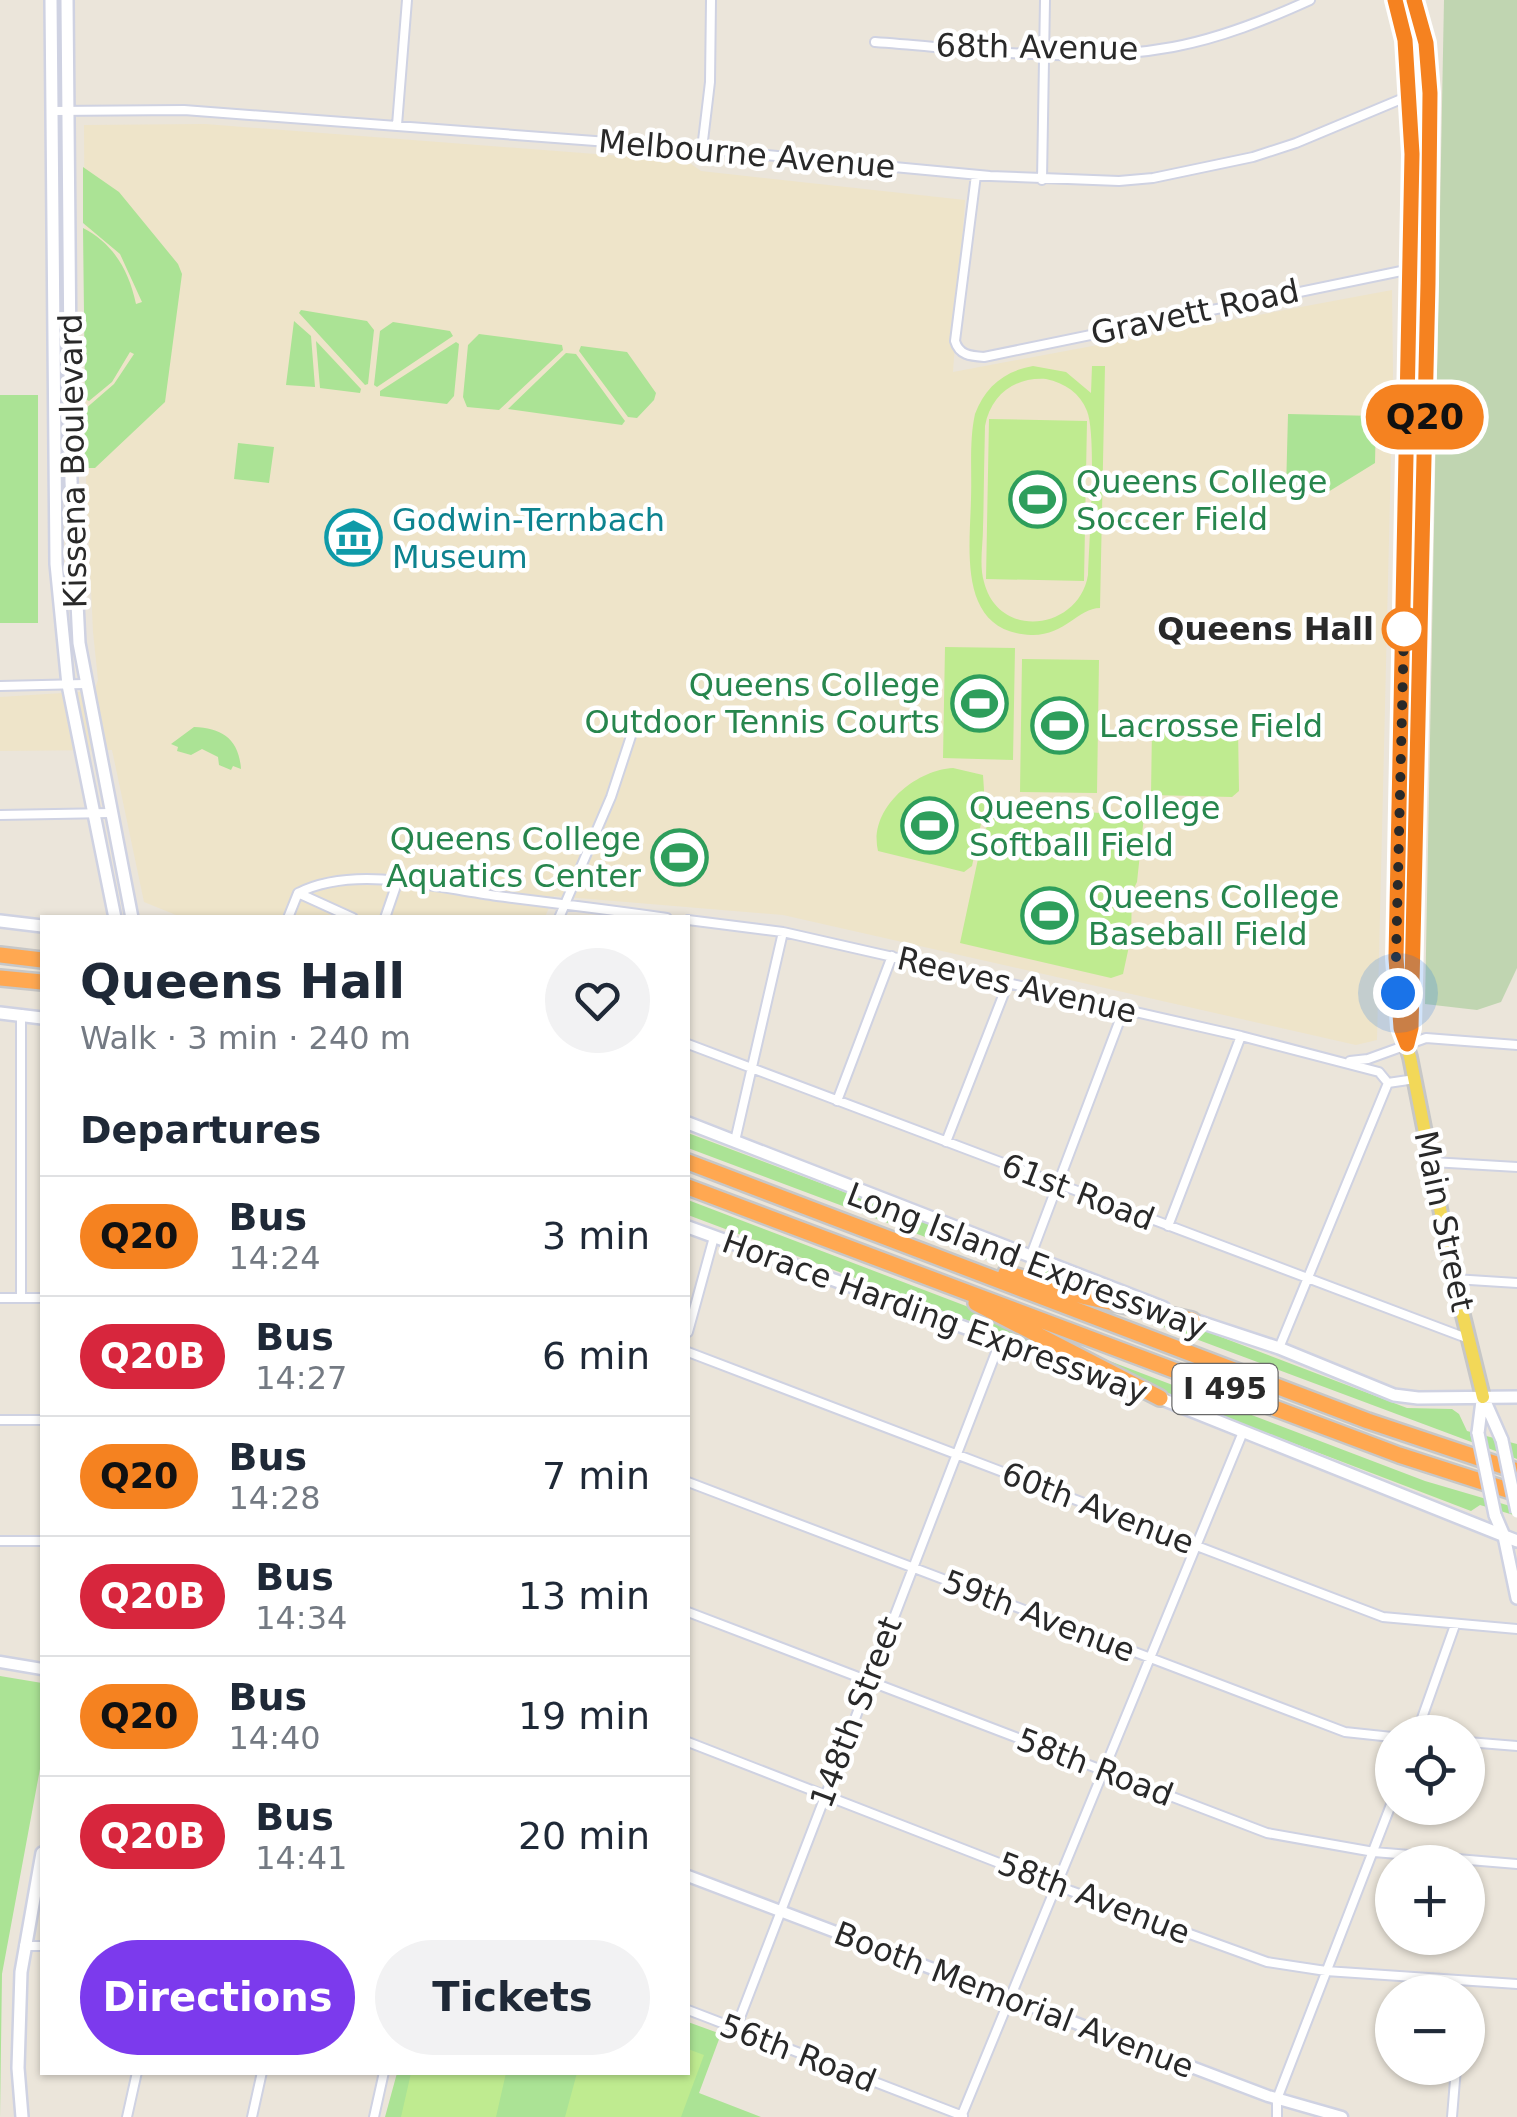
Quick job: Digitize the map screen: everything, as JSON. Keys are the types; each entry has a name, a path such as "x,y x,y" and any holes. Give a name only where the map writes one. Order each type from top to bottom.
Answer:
{"highway":[{"path":"0,955 40,960"},
{"path":"0,978 40,982"},
{"name":"Long Island Expressway","path":"690,1163 1402,1433 1517,1471"},
{"name":"Long Island Expressway","path":"690,1188 1399,1455 1517,1493"},
{"path":"936,1256 1086,1297 1192,1320"},
{"path":"934,1278 1160,1398"}],"main road":[{"name":"Kissena Boulevard","path":"51,0 56,564 68,685 114,915"},
{"name":"Kissena Boulevard","path":"67,0 72,528 79,643 131,915"},
{"name":"Main Street","path":"1395,0 1405,40 1411,95 1396,958 1401,1028 1454,1279 1483,1397 1502,1440 1517,1512"},
{"name":"Main Street","path":"1407,1044 1411,1028 1429,268 1430,93 1424,31 1414,0"},
{"path":"0,921 40,926"},
{"path":"0,1013 40,1018"},
{"path":"690,1125 913,1213 1031,1254 1192,1320 1279,1348 1394,1394 1418,1398 1517,1396"},
{"name":"Horace Harding Expressway","path":"690,1228 1160,1398 1511,1538"},
{"name":"Main Street","path":"1483,1397 1478,1433 1495,1515 1511,1538 1517,1598"},
{"path":"22,2117 18,2068 24,1946 40,1863"}],"street":[{"path":"397,125 406,0"},
{"path":"702,150 710,82 711,0"},
{"path":"1042,180 1045,0"},
{"name":"68th Avenue","path":"875,42 1044,54 1174,46 1261,22 1310,0"},
{"name":"Melbourne Avenue","path":"50,111 184,110 1042,180 1153,178 1235,162 1296,144 1411,95 1430,93"},
{"name":"Gravett Road","path":"976,175 955,340 962,353 984,357 1429,268"},
{"path":"0,686 84,684"},
{"path":"561,915 612,798 633,730"},
{"path":"0,816 110,814"},
{"path":"289,915 298,893 314,885 348,880 397,882 644,915"},
{"path":"386,915 397,882"},
{"path":"298,893 346,915"},
{"name":"Reeves Avenue","path":"690,920 783,932 1241,1036 1380,1072 1388,1084"},
{"path":"735,1141 783,932"},
{"path":"838,1100 892,956"},
{"path":"946,1142 1008,983"},
{"path":"1031,1254 1124,1009"},
{"path":"21,1014 21,1298"},
{"path":"1168,1226 1241,1036"},
{"name":"Reeves Avenue","path":"1345,1061 1368,1059 1426,1038 1517,1045"},
{"name":"61st Road","path":"690,1045 1469,1339"},
{"path":"1279,1348 1388,1084 1414,1078"},
{"path":"1432,1162 1517,1167"},
{"path":"690,1325 714,1237"},
{"path":"1454,1279 1517,1283"},
{"path":"0,1298 40,1298"},
{"name":"148th Street","path":"736,2028 1000,1342"},
{"name":"60th Avenue","path":"690,1353 1383,1617 1517,1629"},
{"path":"0,1420 40,1420"},
{"path":"963,2116 1243,1432"},
{"name":"59th Avenue","path":"690,1483 1345,1732 1375,1735"},
{"path":"0,1541 40,1541"},
{"name":"58th Road","path":"690,1613 1267,1833 1374,1852 1517,1864"},
{"path":"1423,1715 1455,1625"},
{"path":"0,1662 40,1668"},
{"name":"58th Avenue","path":"690,1743 1267,1962 1326,1972 1377,1975"},
{"path":"1485,1743 1517,1746"},
{"path":"1276,2117 1277,2098 1384,1825"},
{"name":"Booth Memorial Avenue","path":"690,1877 1277,2098 1342,2117"},
{"path":"24,1946 40,1946"},
{"name":"58th Avenue","path":"1485,1982 1517,1984"},
{"name":"56th Road","path":"690,2011 963,2116"},
{"path":"126,2117 136,2075"},
{"path":"252,2117 261,2075"},
{"path":"374,2117 383,2075"},
{"path":"1452,2117 1455,2085"}],"shaded area":[{"path":"205,124 687,161 701,171 965,200 953,372 1392,290 1377,1040 1356,1045 783,915 554,896 546,915 176,915 144,902 112,750 0,751 0,697 94,691 98,680 86,481 84,125"}],"green space":[{"path":"1444,0 1517,0 1517,968 1501,1002 1477,1010 1425,1004"},
{"path":"83,167 119,192 182,274 165,402 95,468 85,468 84,410 114,384 134,354 130,352 112,382 89,401 85,399 83,228 112,250 129,280 136,304 142,302 120,254 83,223"},
{"path":"301,310 367,321 374,330 368,384 299,313"},
{"path":"294,321 311,336 315,387 286,385"},
{"path":"393,322 450,331 453,336 377,387 374,385 380,331"},
{"path":"479,334 562,345 563,350 499,410 467,407 463,397 468,345"},
{"path":"316,341 361,389 360,393 320,388"},
{"path":"456,342 459,344 454,396 447,404 380,396 380,391"},
{"path":"581,346 627,352 656,393 637,418 628,417 579,351"},
{"path":"566,353 576,354 625,421 622,425 508,409"},
{"path":"1033,366 1066,372 1091,393 1092,366 1105,366 1100,608 1085,612 1053,631 1031,635 1007,630 990,620 979,604 970,563 975,414 997,382","holes":["1046,379 1065,386 1080,399 1090,424 1088,575 1082,594 1070,608 1055,617 1021,620 1005,614 992,601 984,582 981,562 985,426 993,405 1006,390 1024,381"]},
{"path":"0,395 38,395 38,623 0,623"},
{"path":"1288,414 1376,416 1375,463 1328,492 1286,491"},
{"name":"Queens College Soccer Field","path":"989,419 1087,421 1084,581 986,579"},
{"path":"238,443 274,447 269,483 234,479"},
{"name":"Queens College Outdoor Tennis Courts","path":"945,647 1015,648 1013,760 943,758"},
{"name":"Lacrosse Field","path":"1022,659 1099,660 1097,793 1020,792"},
{"path":"194,727 227,737 237,750 241,769 219,765 218,757 202,749 191,755 177,751 178,747 171,744"},
{"path":"1152,727 1238,728 1239,791 1232,797 1151,795"},
{"name":"Queens College Softball Field","path":"953,768 983,775 985,805 972,866 964,872 878,851 880,821 898,794 924,776"},
{"name":"Queens College Baseball Field","path":"1014,807 1144,816 1137,882 1132,892 1131,937 1123,974 1111,978 960,943 984,831 997,813"},
{"path":"690,1134 934,1226 932,1234 1026,1270 1042,1269 1099,1289 1102,1296 1053,1285 690,1149"},
{"path":"690,1201 966,1306 1089,1366 690,1216"},
{"path":"1113,1308 1195,1327 1407,1408 1452,1409 1467,1431 1517,1444 1517,1459"},
{"path":"1091,1354 1425,1481 1517,1508 1517,1516 1480,1505 1471,1511 1180,1400"},
{"path":"0,1676 40,1683 40,1769 2,1974 0,2117"},
{"path":"690,2023 721,2034 699,2093 761,2117 385,2117 396,2075 690,2075"},
{"path":"690,2050 704,2055 681,2117 565,2117 576,2075 690,2075"},
{"path":"411,2075 506,2075 496,2117 401,2117"}],"water":[{"name":"Queens College Aquatics Center","path":"660,840 702,844 699,873 657,869"}],"bus line":[{"name":"Q20","path":"1395,0 1405,40 1412,154 1396,958 1402,1036 1407,1044 1411,1028 1429,268 1429,81 1424,31 1414,0"}],"place":[{"name":"Queens College Soccer Field","path":"1037,500"},
{"name":"Godwin-Ternbach Museum","path":"353,538"},
{"name":"Queens Hall","path":"1404,629"},
{"name":"Queens College Outdoor Tennis Courts","path":"979,703"},
{"name":"Lacrosse Field","path":"1060,726"},
{"name":"Queens College Softball Field","path":"930,826"},
{"name":"Queens College Aquatics Center","path":"680,857"},
{"name":"Queens College Baseball Field","path":"1049,915"}],"route":[{"path":"1398,993 1404,629"}]}
